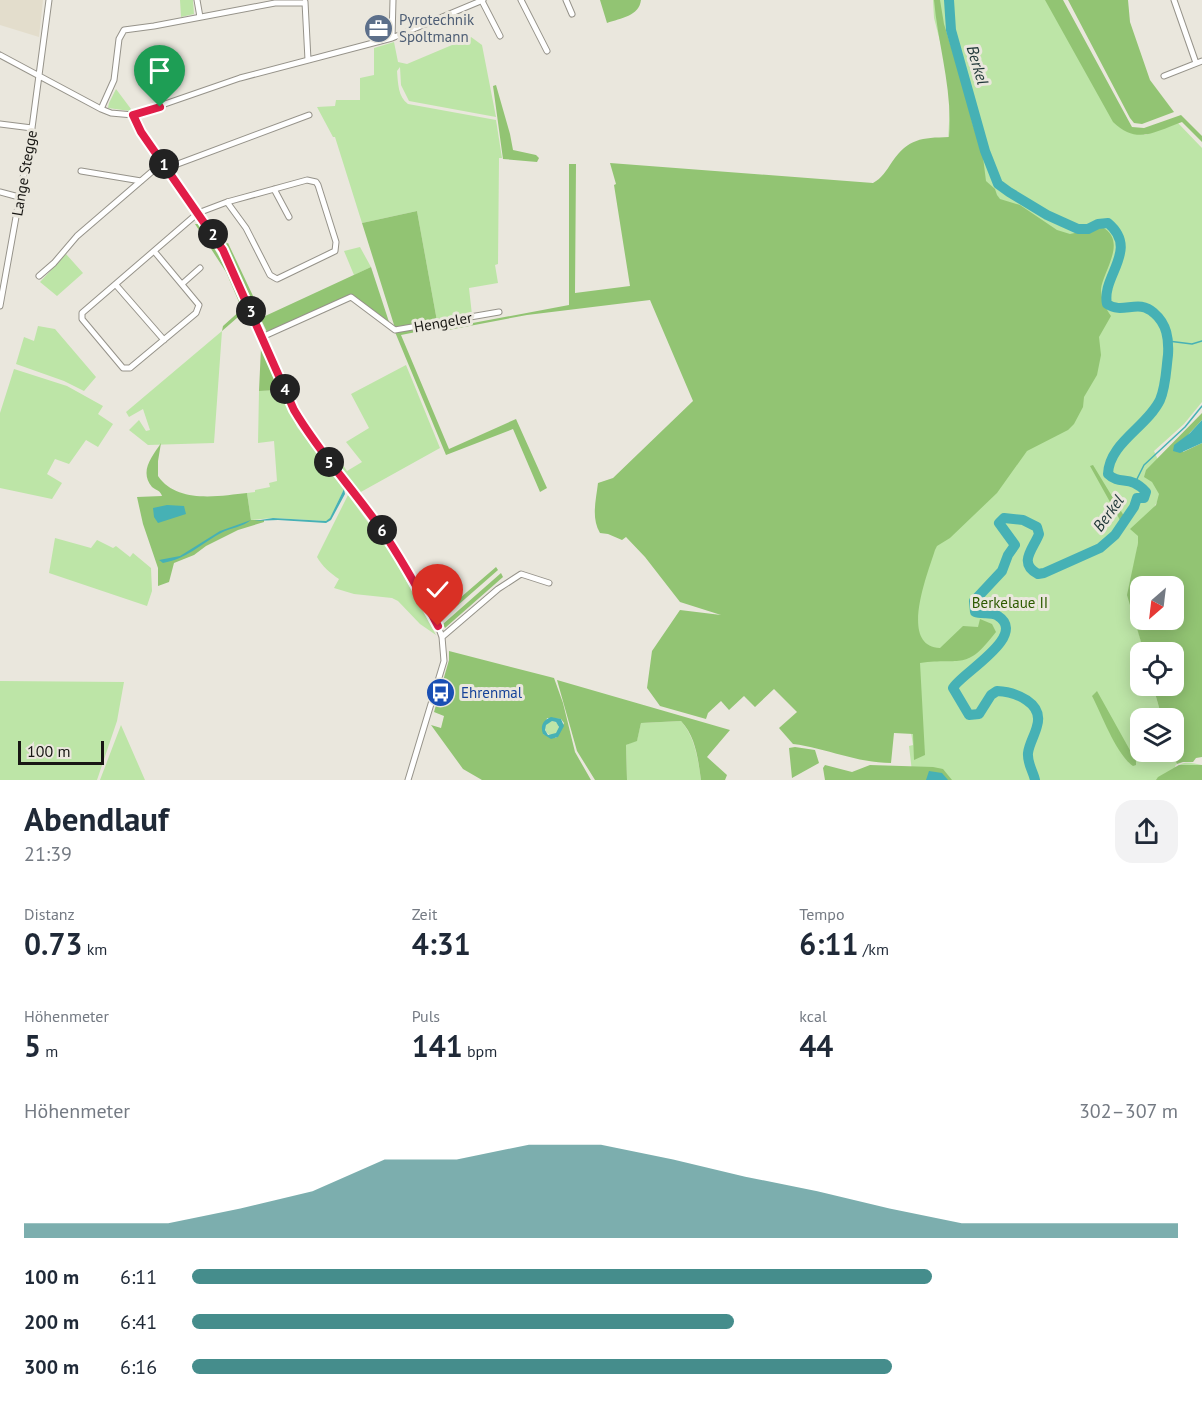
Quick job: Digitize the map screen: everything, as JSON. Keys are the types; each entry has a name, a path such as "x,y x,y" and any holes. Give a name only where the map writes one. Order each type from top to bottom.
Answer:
{"street":[{"name":"Lange Stegge","path":"0,306 32,128 49,0"},
{"path":"196,0 200,16"},
{"path":"392,38 393,0"},
{"path":"0,55 101,109 111,113 133,115 240,78 392,38 482,0 500,36"},
{"path":"521,0 547,51"},
{"path":"566,0 572,14"},
{"path":"1164,76 1199,62 1174,0"},
{"path":"101,109 114,80 119,39 124,30 274,3 305,1 308,60"},
{"path":"133,115 141,132 223,250 300,420 396,552 438,626 442,637 444,661 408,780"},
{"path":"39,276 54,263 77,236 141,181 165,165 309,115"},
{"path":"0,124 32,128"},
{"path":"81,171 141,181"},
{"path":"154,251 199,305 196,313 164,340 130,368 123,368 82,319 82,313 198,213 227,202 307,180 316,182 336,242 335,251 278,279 270,275 246,228 227,202"},
{"path":"274,189 289,217"},
{"path":"0,192 19,197"},
{"path":"0,263 7,265"},
{"path":"182,284 200,268"},
{"path":"116,285 164,340"},
{"name":"Hengeler","path":"262,337 351,297 395,330 499,312"},
{"path":"442,637 498,589 521,574 549,584"}],"shaded area":[{"path":"0,0 43,0 39,37 0,25"}],"green space":[{"path":"180,0 193,0 194,14 181,17"},
{"path":"600,0 641,0 637,10 633,13 607,23"},
{"name":"Berkelaue II","path":"933,0 1048,0 1123,122 1145,135 1178,123 1202,148 1202,402 1184,424 1154,451 1168,482 1152,511 1142,519 1133,576 1130,576 1129,598 1130,630 1138,630 1141,642 1130,642 1130,696 1156,696 1159,708 1130,708 1130,762 1176,762 1176,768 1185,763 1202,765 1202,780 913,780 909,746 913,745 906,701 837,600 1018,224 948,142 951,84 934,18"},
{"path":"934,0 940,0 944,24 966,88 972,122 983,157 986,181 995,189 1000,199 1020,205 1057,230 1070,234 1102,227 1110,233 1114,248 1101,289 1104,304 1111,316 1099,337 1101,355 1097,375 1084,397 1083,407 1074,424 1068,430 1027,451 997,493 935,550 919,607 918,622 921,635 927,644 940,648 963,626 978,627 980,619 992,624 996,632 986,645 970,658 920,663 925,755 914,760 913,734 894,733 891,763 854,758 793,744 779,728 797,712 774,689 755,707 744,696 729,710 721,701 708,713 706,719 660,706 647,688 652,651 680,610 721,615 680,602 645,557 626,537 622,540 600,533 597,527 595,509 598,483 613,478 693,401 650,300 527,315 443,331 446,328 569,305 569,164 576,164 575,293 630,286 614,185 616,184 610,163 873,183 881,177 898,154 910,144 923,139 949,137 949,102"},
{"path":"1045,0 1063,0 1132,127 1144,128 1181,115 1202,136 1202,142 1182,122 1138,135 1122,129 1113,122"},
{"path":"1068,0 1128,0 1130,22 1150,80 1174,112 1142,124 1134,123"},
{"path":"471,37 482,45 496,117 409,101 401,85 400,67 397,71 400,94 408,104 496,120 502,158 499,158 498,264 495,265 498,283 469,288 472,315 437,321 417,211 362,223 335,137 317,107 335,106 336,100 360,100 360,78 374,75 374,48 394,42 398,62 407,64"},
{"path":"496,85 513,150 536,155 539,158 537,162 503,159 493,86"},
{"path":"116,89 131,109 130,111 108,108"},
{"path":"417,211 437,321 395,328 362,223"},
{"path":"195,224 199,224 218,256 230,277 245,311 222,331 223,326 242,309 226,272"},
{"path":"228,243 263,317 371,267 390,325 351,295 267,332 225,244"},
{"path":"360,247 371,267 354,275 344,251"},
{"path":"66,254 83,273 57,296 40,282"},
{"path":"38,326 55,329 96,377 84,391 64,381 16,364 24,337 34,341"},
{"path":"432,327 401,335 449,449 516,419 547,488 540,492 513,429 446,455 395,332"},
{"path":"222,331 214,443 148,445 129,430 139,420 146,431 150,430 143,409 129,417 126,412"},
{"path":"261,347 280,390 259,391"},
{"path":"406,365 440,448 359,493 334,459 337,456 347,471 362,462 346,442 369,428 351,394"},
{"path":"14,369 67,386 103,406 98,414 113,424 98,447 86,440 69,464 55,459 47,474 62,483 52,499 0,488 0,413"},
{"path":"280,390 297,427 344,489 330,519 326,521 273,518 251,520 247,493 270,487 269,483 277,481 274,441 258,443 259,391"},
{"path":"1202,413 1202,420 1186,437 1183,452 1202,443 1202,757 1196,758 1193,762 1184,762 1184,708 1159,708 1156,696 1184,696 1184,642 1141,642 1137,630 1184,630 1184,576 1131,576 1138,536 1130,529 1156,505 1159,494 1152,482 1144,477 1146,470"},
{"path":"161,443 158,476 166,485 176,491 199,496 247,493 251,520 264,520 264,522 238,530 206,546 194,555 174,563 169,582 158,586 158,568 143,524 137,497 162,496 152,487 147,475 148,464"},
{"path":"1093,465 1124,516 1120,520 1090,466"},
{"path":"348,495 392,555 436,635 420,624 398,601 392,598 354,594 334,588 339,579 326,569 317,557"},
{"path":"55,538 91,548 97,540 113,548 116,546 130,557 133,553 151,568 152,591 147,606 49,573"},
{"path":"496,567 498,570 441,620 439,616"},
{"path":"501,573 503,577 445,628 443,624"},
{"path":"1130,581 1130,605 1127,595"},
{"path":"449,651 554,678 563,703 575,752 591,780 482,780 463,769 431,725 441,728 444,716 434,712 449,660","holes":["547,718 561,719 564,723 556,738 543,734"]},
{"path":"557,680 730,730 707,757 727,775 725,780 701,780 693,741 681,721 641,723 637,741 626,745 627,780 595,780 577,751"},
{"path":"0,681 124,682 117,721 97,780 0,780"},
{"path":"1097,691 1130,750 1130,762 1136,762 1136,765 1133,766 1121,753 1092,696"},
{"path":"552,721 557,723 559,728 557,733 552,735 547,733 545,728 547,723"},
{"path":"681,721 693,741 701,780 627,780 626,745 637,740 641,723"},
{"path":"121,725 145,780 100,780"},
{"path":"789,748 815,750 819,763 792,778"},
{"path":"825,765 852,772 870,765 933,767 943,769 952,780 825,780 823,768"},
{"path":"1179,765 1202,765 1202,780 1156,780 1158,777"}],"water":[{"path":"1202,420 1202,443 1180,453 1173,451 1174,445"},
{"path":"344,489 345,494 331,520 326,523 254,521 273,518 326,521 330,518"},
{"path":"167,505 184,506 186,514 158,523 154,517 153,508"},
{"path":"251,520 221,533 179,558 163,563 159,560 180,556 220,531"},
{"path":"548,718 561,719 564,726 558,737 551,739 543,734 542,726","holes":["552,721 556,722 559,727 556,733 548,735 545,730 546,725"]},
{"path":"929,771 942,773 948,780 926,780"}],"waterway":[{"name":"Berkel","path":"949,0 951,30 985,151 998,184 1047,215 1078,229 1088,229 1098,224 1108,223 1117,233 1120,253 1109,283 1107,304 1119,308 1136,306 1148,309 1162,322 1168,343 1164,389 1160,400 1147,419 1121,444 1110,463 1108,474 1117,479 1135,483 1146,492 1144,498 1137,498 1134,507 1115,535 1100,548 1038,574 1032,570 1028,560 1039,534 1037,527 1023,520 1004,518 999,523 1015,545 1002,571 974,601 975,612 998,616 1005,624 1005,634 990,654 953,688 969,715 979,714 991,695 997,691 1020,696 1032,705 1038,718 1028,757 1035,780"},
{"path":"1168,341 1192,344 1202,341"},
{"path":"1135,483 1144,465 1185,427 1202,406"}],"place":[{"name":"Pyrotechnik Spoltmann","path":"378,28"},
{"name":"Ehrenmal","path":"440,692"}],"route":[{"path":"160,107 133,115 141,132 223,250 294,410 306,430 379,526 438,626"}]}
